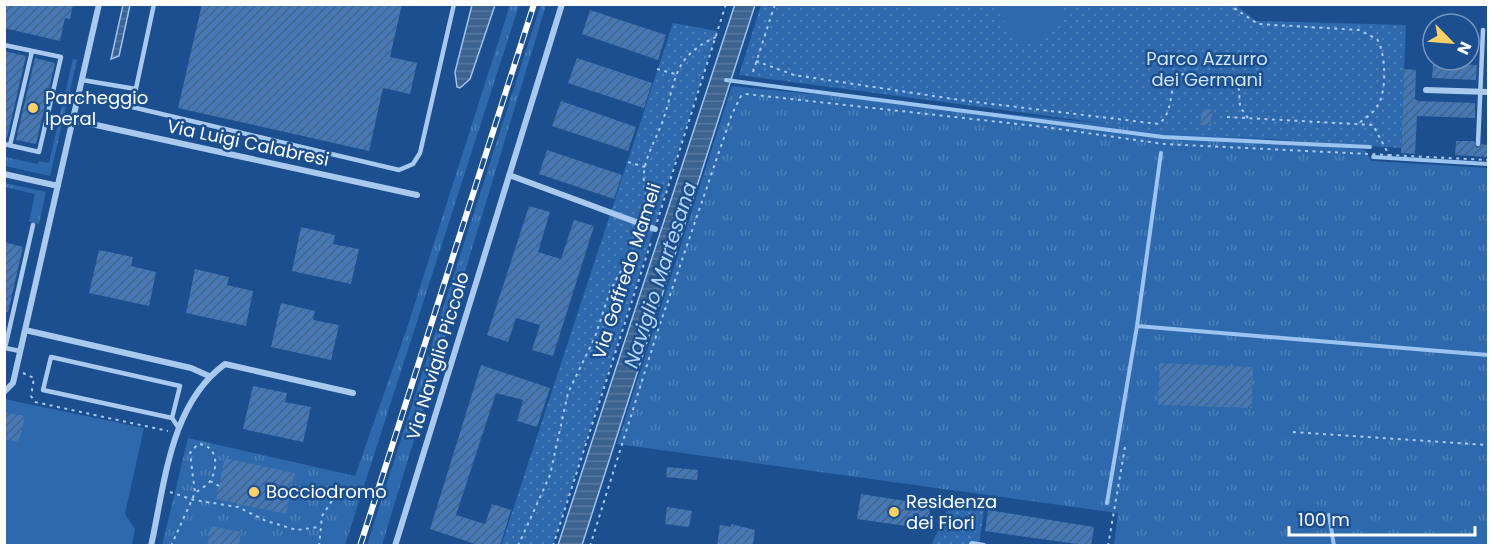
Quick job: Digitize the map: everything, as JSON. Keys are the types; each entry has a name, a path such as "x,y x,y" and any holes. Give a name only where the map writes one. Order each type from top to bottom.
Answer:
{"street":[{"path":"4,392 12,385 99,4"},
{"name":"Via Naviglio Piccolo","path":"395,546 562,4"},
{"path":"1426,90 1488,92"},
{"name":"Via Luigi Calabresi","path":"73,120 417,195"},
{"path":"4,174 58,186"},
{"path":"509,175 655,229"},
{"path":"25,330 191,368 209,376"},
{"path":"151,546 177,430 209,376 225,364 353,393"},
{"path":"972,544 984,546"}],"lane":[{"path":"154,4 132,107 394,169 404,169 413,164 420,153 454,4"},
{"path":"1478,144 1483,30"},
{"path":"4,45 61,57 39,152 7,145 32,51"},
{"path":"82,80 136,89"},
{"path":"20,351 5,348 33,225"},
{"path":"172,418 44,390 51,357 180,386 172,418 177,430"}],"path":[{"name":"Via Goffredo Mameli","path":"554,546 726,4"},
{"path":"753,72 775,4"},
{"path":"1228,4 1258,24 1359,30 1377,39 1382,53 1382,95 1375,109 1358,124"},
{"path":"518,546 550,475 568,393 596,337 610,291 645,225 649,209 645,167 664,118 675,75 689,53 716,37"},
{"path":"756,61 794,75 1002,106 1159,124 1170,110 1171,94 1177,77 1183,75 1216,78 1234,83 1239,89 1240,107 1248,118"},
{"path":"657,69 675,75"},
{"path":"590,546 655,340 732,114 741,96 746,94 1045,127 1164,144 1488,160"},
{"path":"1227,117 1373,125 1389,155"},
{"path":"628,162 645,167"},
{"path":"22,373 34,378 31,396 35,402 177,430"},
{"path":"1293,432 1488,446"},
{"path":"171,546 195,492 210,481 216,463 214,453 205,445 198,444 192,449 189,458 195,492"},
{"path":"1108,546 1125,447"},
{"path":"210,481 219,486"},
{"path":"319,546 319,527 327,506 341,487"},
{"path":"163,492 177,492 192,499 238,507 266,520 297,530 319,527"}],"green space":[{"path":"541,4 546,5 382,545 367,545"},
{"name":"Parco Azzurro dei Germani","path":"1235,4 1256,21 1406,25 1401,148 1176,133 739,75 761,5"},
{"path":"510,5 519,5 345,545 162,546 188,438 355,476 406,331"},
{"path":"915,5 948,5 923,19"},
{"path":"995,5 1055,5 1065,23 1021,49"},
{"path":"673,23 717,31 553,545 501,546"},
{"path":"73,59 77,60 50,176 5,166 5,157 38,164 39,161 49,163"},
{"path":"732,86 1365,150 1371,161 1488,168 1488,545 1114,545 1118,513 617,444"},
{"path":"5,183 46,192 39,224 29,222 35,194 5,187"},
{"path":"4,399 144,428 125,514 135,529 132,545 5,545"},
{"path":"952,499 985,504 979,545 931,546"}],"water":[{"name":"Naviglio Martesana","path":"735,4 755,5 582,545 558,545"},
{"path":"123,5 130,5 119,56 111,59"},
{"path":"472,5 495,5 470,79 460,88 457,87 455,72"}],"building":[{"path":"4,4 73,4 70,19 65,18 60,41 4,28"},
{"path":"202,4 402,4 390,57 417,63 410,94 383,88 369,151 178,108"},
{"path":"590,10 666,35 658,60 582,34"},
{"path":"4,51 26,56 7,138 4,137"},
{"path":"35,58 55,63 36,144 16,140"},
{"path":"577,58 652,83 644,108 568,83"},
{"path":"1404,69 1416,70 1415,99 1475,103 1475,118 1417,116 1415,154 1401,153"},
{"path":"1432,72 1477,72 1476,80 1432,78"},
{"path":"561,101 636,127 628,151 552,126"},
{"path":"1202,109 1212,110 1211,126 1200,125"},
{"path":"1456,141 1474,141 1477,148 1482,144 1488,145 1488,157 1455,155"},
{"path":"547,150 622,175 614,199 539,174"},
{"path":"529,206 550,212 538,252 561,259 574,220 594,226 553,356 532,350 540,325 516,318 508,342 487,335"},
{"path":"301,227 335,235 333,244 359,249 351,284 292,271"},
{"path":"4,242 23,247 8,312 4,312"},
{"path":"99,250 133,257 131,266 156,272 149,306 89,293"},
{"path":"195,269 229,277 227,285 253,291 246,326 186,313"},
{"path":"281,303 315,311 313,320 339,325 331,360 271,347"},
{"path":"1160,363 1253,367 1252,408 1158,405"},
{"path":"481,365 550,388 537,427 517,421 523,400 496,393 456,515 485,524 492,504 511,510 500,546 481,546 430,529"},
{"path":"253,386 287,393 285,402 311,407 303,442 243,429"},
{"path":"4,412 25,416 19,442 4,439"},
{"name":"Bocciodromo","path":"225,458 295,473 286,514 216,499"},
{"path":"667,467 698,470 697,480 666,477"},
{"name":"Residenza dei Fiori","path":"861,494 931,505 927,529 857,519"},
{"path":"667,507 692,511 689,527 665,524"},
{"path":"988,510 1094,527 1091,546 985,531"},
{"path":"731,524 755,530 753,546 717,546 720,525 731,527"},
{"path":"211,526 241,532 239,546 207,546"}],"waterway":[{"path":"726,80 1163,137 1370,147"},
{"path":"1107,503 1137,326 1161,153"},
{"path":"1373,157 1488,164"},
{"path":"1137,326 1488,355"},
{"path":"1329,515 1334,546"}],"railway":[{"path":"360,546 534,4"}],"place":[{"name":"Parcheggio Iperal","path":"33,108"},
{"name":"Bocciodromo","path":"254,492"},
{"name":"Residenza dei Fiori","path":"894,512"}]}
